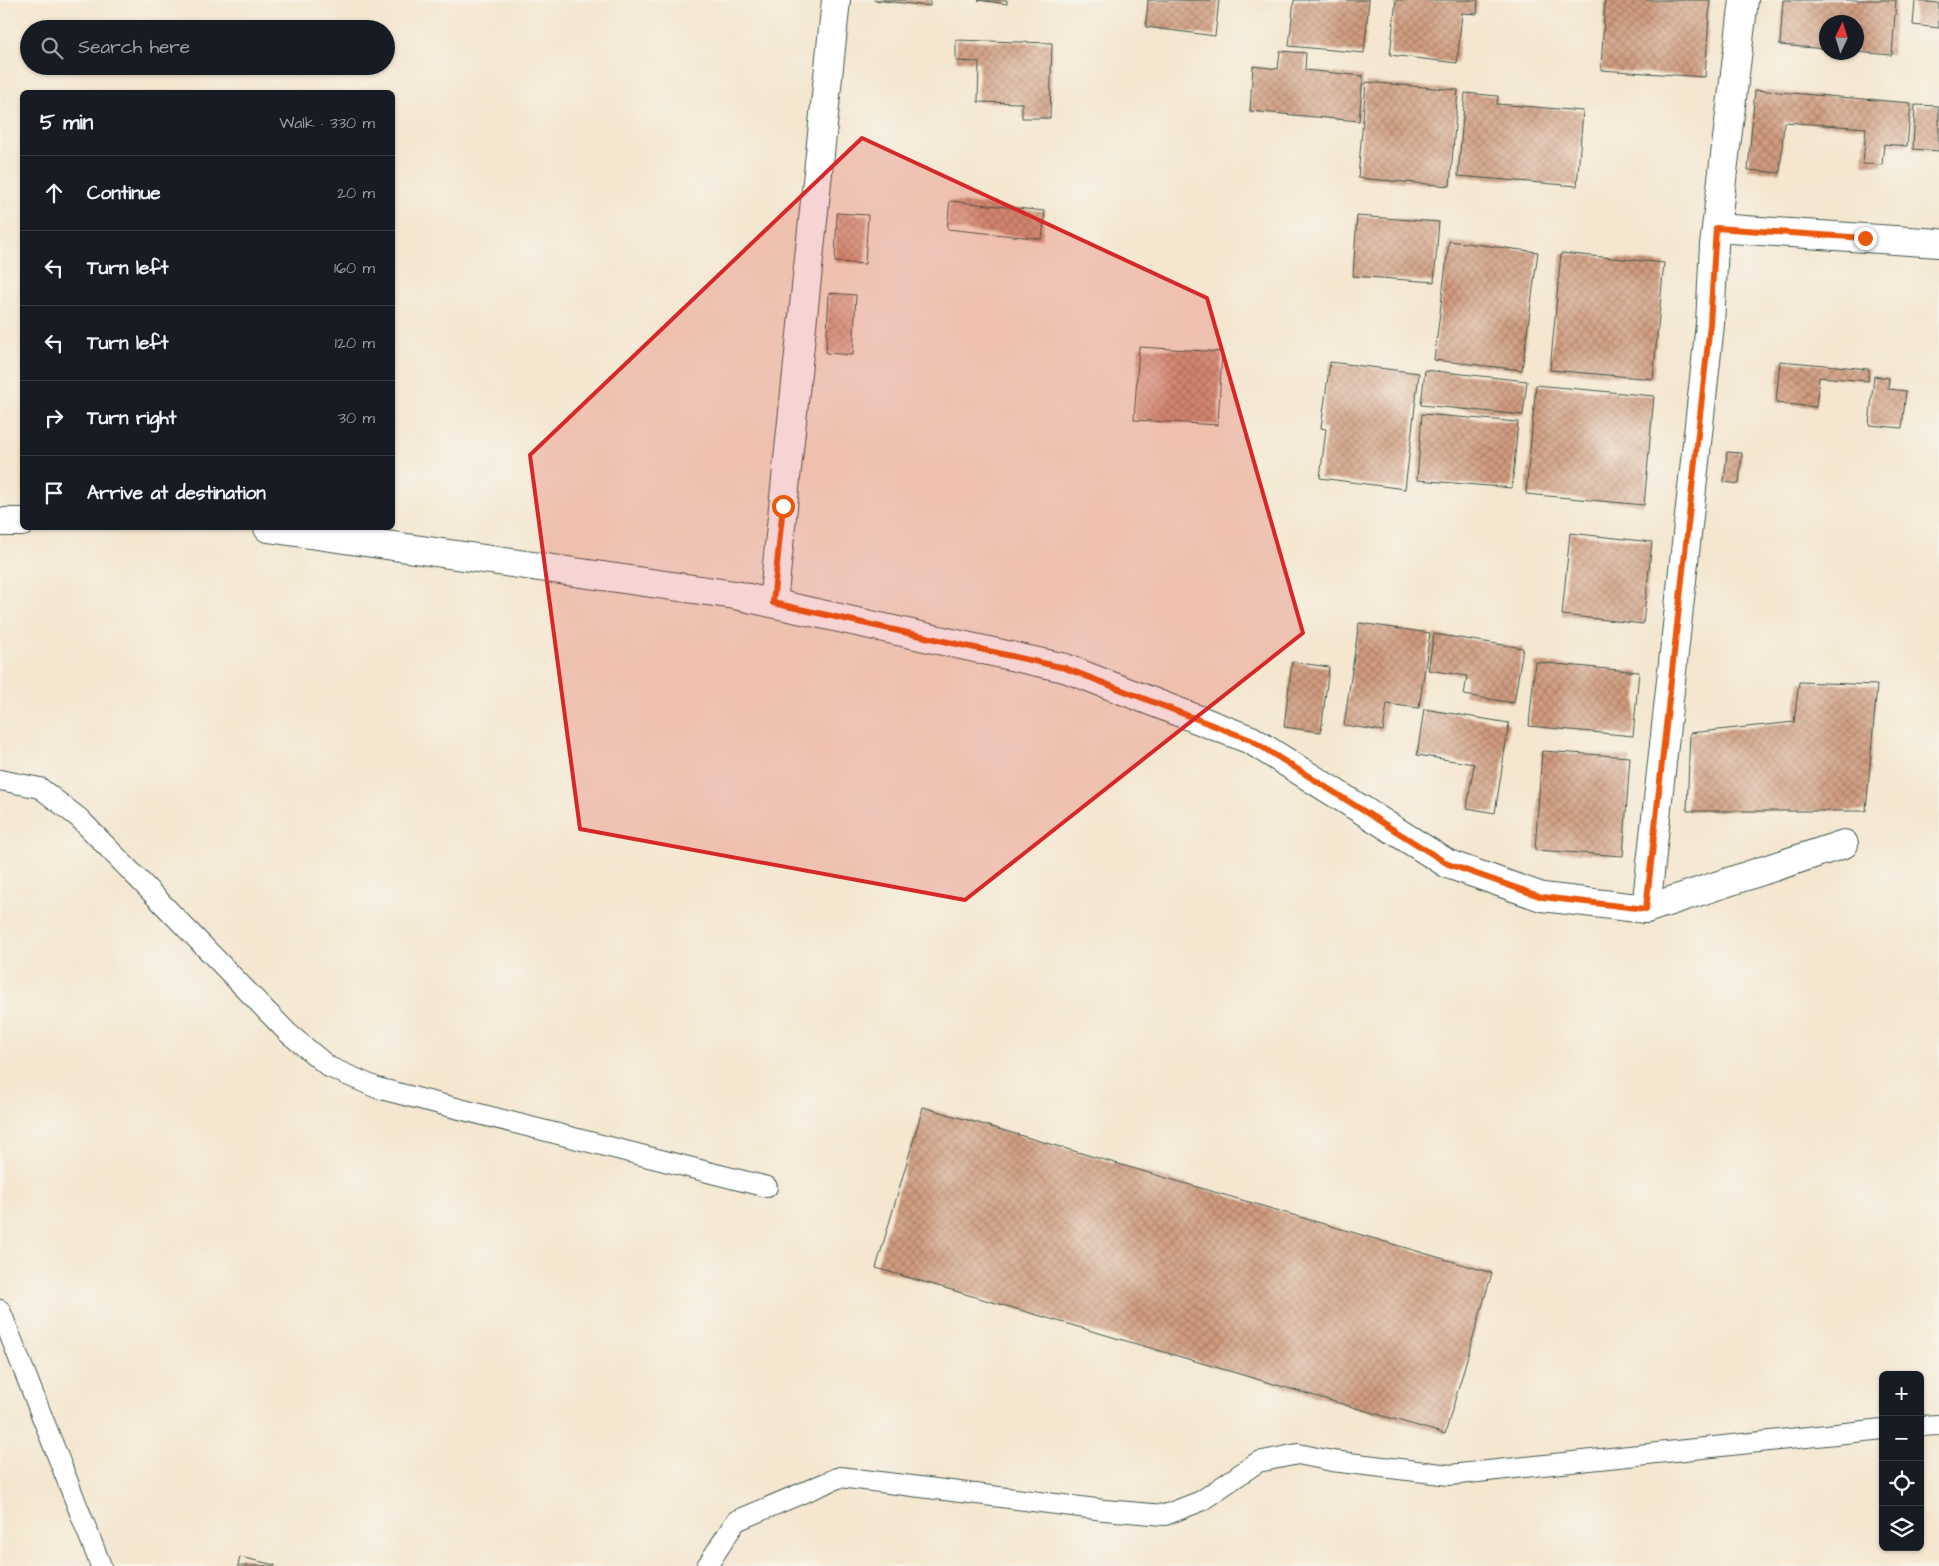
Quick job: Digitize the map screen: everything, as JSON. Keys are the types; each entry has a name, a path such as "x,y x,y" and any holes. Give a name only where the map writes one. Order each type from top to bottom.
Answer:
{"street":[{"path":"773,603 836,0"},
{"path":"1646,909 1710,324 1716,228 1744,0"},
{"path":"1716,228 1939,243"},
{"path":"0,522 20,522"},
{"path":"282,530 726,593 1065,668 1251,740 1448,864 1542,897 1646,909 1844,844"}],"lane":[{"path":"0,780 40,788 79,818 288,1033 329,1067 377,1088 767,1188"},
{"path":"0,1310 101,1566"},
{"path":"1924,1426 1939,1425"},
{"path":"706,1566 736,1521 840,1477 1104,1510 1165,1514 1201,1500 1258,1462 1298,1454 1332,1461 1450,1475 1879,1429"}],"highlighted area":[{"path":"862,138 1207,298 1303,633 965,900 580,829 530,455"}],"building":[{"path":"874,0 930,0 930,6"},
{"path":"978,0 1007,0 1007,4"},
{"path":"1148,0 1219,0 1215,36 1146,27"},
{"path":"1294,0 1369,0 1364,53 1289,46"},
{"path":"1396,0 1478,0 1477,14 1462,13 1457,63 1390,55"},
{"path":"1605,0 1710,0 1705,77 1601,70"},
{"path":"1783,0 1896,0 1892,55 1864,53 1864,15 1819,15 1819,48 1780,45"},
{"path":"1915,1 1939,3 1939,28 1913,25"},
{"path":"956,40 1052,43 1050,118 1022,118 1022,103 978,102 979,62 956,61"},
{"path":"1280,51 1306,53 1305,70 1363,76 1359,121 1250,111 1253,66 1278,69"},
{"path":"1366,82 1458,90 1450,186 1358,178"},
{"path":"1755,90 1911,103 1907,146 1884,144 1882,165 1863,164 1866,128 1784,122 1780,173 1748,170"},
{"path":"1465,93 1498,96 1497,104 1583,111 1577,186 1458,176"},
{"path":"1915,105 1939,106 1939,151 1913,149"},
{"path":"950,201 1045,211 1042,239 947,229"},
{"path":"837,213 868,215 865,264 835,262"},
{"path":"1357,216 1439,222 1434,282 1353,276"},
{"path":"1449,241 1538,252 1522,370 1434,360"},
{"path":"1561,253 1664,263 1653,379 1550,370"},
{"path":"829,293 856,295 853,355 826,353"},
{"path":"1139,347 1222,352 1218,425 1134,420"},
{"path":"1780,361 1869,369 1868,381 1819,377 1816,407 1776,403"},
{"path":"1330,362 1419,373 1405,489 1320,478 1326,429 1321,428"},
{"path":"1425,370 1527,381 1523,415 1421,405"},
{"path":"1874,376 1889,378 1888,389 1906,391 1902,428 1869,425"},
{"path":"1536,385 1654,396 1644,505 1526,494"},
{"path":"1422,414 1518,422 1512,488 1417,480"},
{"path":"1727,452 1742,453 1739,484 1724,482"},
{"path":"1570,533 1652,542 1643,624 1562,615"},
{"path":"1359,623 1430,633 1419,708 1387,704 1383,731 1344,725"},
{"path":"1434,634 1523,648 1514,703 1464,695 1467,676 1428,670"},
{"path":"1292,662 1329,667 1321,732 1284,727"},
{"path":"1535,662 1639,672 1633,736 1529,726"},
{"path":"1799,682 1877,685 1866,811 1687,811 1690,733 1794,722"},
{"path":"1424,709 1509,723 1495,813 1467,808 1474,764 1417,755"},
{"path":"1542,751 1630,757 1623,856 1535,850"},
{"path":"923,1107 1492,1273 1445,1434 876,1268"},
{"path":"240,1557 275,1565 275,1566 238,1566"}],"route":[{"path":"783,506 773,603 1065,668 1251,740 1448,864 1542,897 1646,909 1710,324 1716,228 1865,238"}]}
